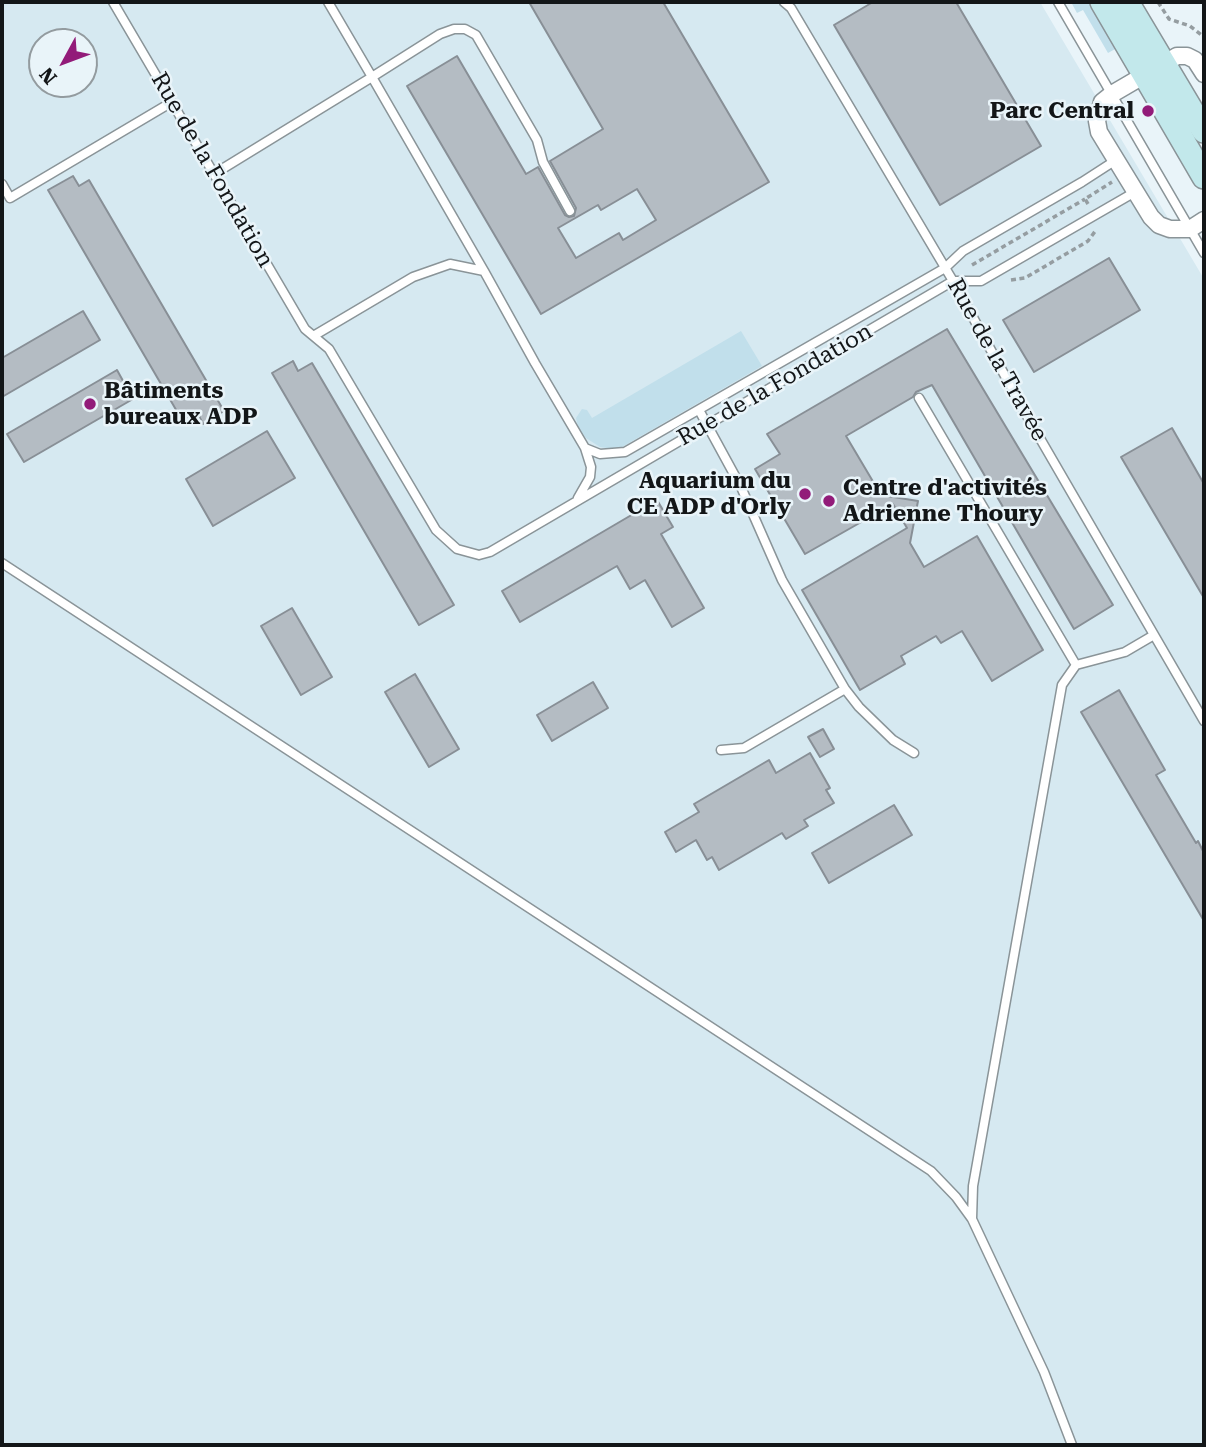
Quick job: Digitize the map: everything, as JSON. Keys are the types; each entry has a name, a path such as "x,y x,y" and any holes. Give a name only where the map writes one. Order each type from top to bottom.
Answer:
{"main road":[{"path":"1102,2 1204,177"},
{"path":"1128,2 1204,131"}],"street":[{"path":"1197,224 1170,229 1159,225 1151,217 1099,132 1097,121 1102,102 1143,74 1177,56 1187,56 1195,61 1204,74"}],"lane":[{"name":"Rue de la Fondation","path":"113,2 305,329 329,349 436,530 457,549 479,555 490,552 953,281 981,281 1135,192"},
{"path":"328,2 585,448 591,467 590,477 577,500"},
{"name":"Rue de la Travée","path":"784,2 791,8 946,268 1027,416 1204,721"},
{"path":"1058,2 1112,94 1197,224 1204,253"},
{"path":"214,174 440,34 454,29 465,29 476,35 537,140 543,162 570,211"},
{"path":"2,184 10,198 172,103"},
{"name":"Rue de la Fondation","path":"585,448 600,454 625,452 946,268 963,251 1116,160"},
{"path":"315,335 413,277 450,264 484,271"},
{"path":"919,398 1076,665"},
{"path":"699,410 741,487 782,580 845,689 892,740 914,753"},
{"path":"2,563 931,1171 956,1197 972,1219 1044,1372 1072,1445"},
{"path":"972,1219 972,1186 1062,685 1076,665 1125,652 1154,635"},
{"path":"721,750 744,748 845,689"}],"path":[{"path":"1158,2 1169,19 1190,26 1204,37"},
{"path":"972,265 1085,199"}],"shaded area":[{"path":"2,2 1040,2 1204,279 1204,1445 2,1445"},
{"path":"1071,2 1089,2 1117,48 1108,53 1083,10 1077,13"},
{"path":"741,331 762,366 622,447 600,447 586,438 578,427 576,418 582,409 587,410 592,418"}],"building":[{"path":"529,2 663,2 769,182 541,314 407,86 457,56 526,174 538,167 565,215 569,217 574,216 576,208 550,161 603,129","holes":["637,189 656,220 623,240 619,233 576,258 558,228 598,205 601,210"]},
{"path":"873,2 956,2 1041,146 940,205 834,25"},
{"path":"73,176 79,186 89,180 224,411 203,424 197,412 182,420 48,190"},
{"path":"1109,258 1140,310 1034,372 1003,320"},
{"path":"83,311 100,340 2,397 2,358"},
{"path":"947,329 1113,605 1074,629 932,385 916,392 913,397 846,436 881,495 918,501 910,543 924,567 977,536 1043,650 992,681 962,631 941,643 936,636 901,656 905,664 860,690 802,590 907,528 893,504 805,554 755,469 780,454 767,434"},
{"path":"293,361 298,371 312,363 454,605 419,625 272,373"},
{"path":"117,370 133,399 24,462 7,434"},
{"path":"1172,428 1204,484 1204,598 1121,457"},
{"path":"267,431 295,478 213,526 186,479"},
{"path":"657,500 673,527 661,534 704,608 672,627 645,580 630,589 617,566 520,622 502,591"},
{"path":"292,608 332,677 301,695 261,626"},
{"path":"415,674 459,749 429,767 385,692"},
{"path":"593,682 608,708 552,741 537,715"},
{"path":"1119,690 1165,770 1156,775 1204,853 1204,921 1081,712"},
{"path":"823,729 834,749 820,757 808,737"},
{"path":"810,753 830,788 826,790 834,803 804,820 808,826 786,839 782,833 719,870 712,857 707,860 696,840 676,852 665,832 699,812 694,804 769,760 776,773"},
{"path":"894,805 912,835 829,883 812,853"}],"place":[{"name":"Parc Central","path":"1148,111"},
{"name":"Bâtiments bureaux ADP","path":"90,404"},
{"name":"Aquarium du CE ADP d'Orly","path":"805,494"},
{"name":"Centre d'activités Adrienne Thoury","path":"829,501"}]}
